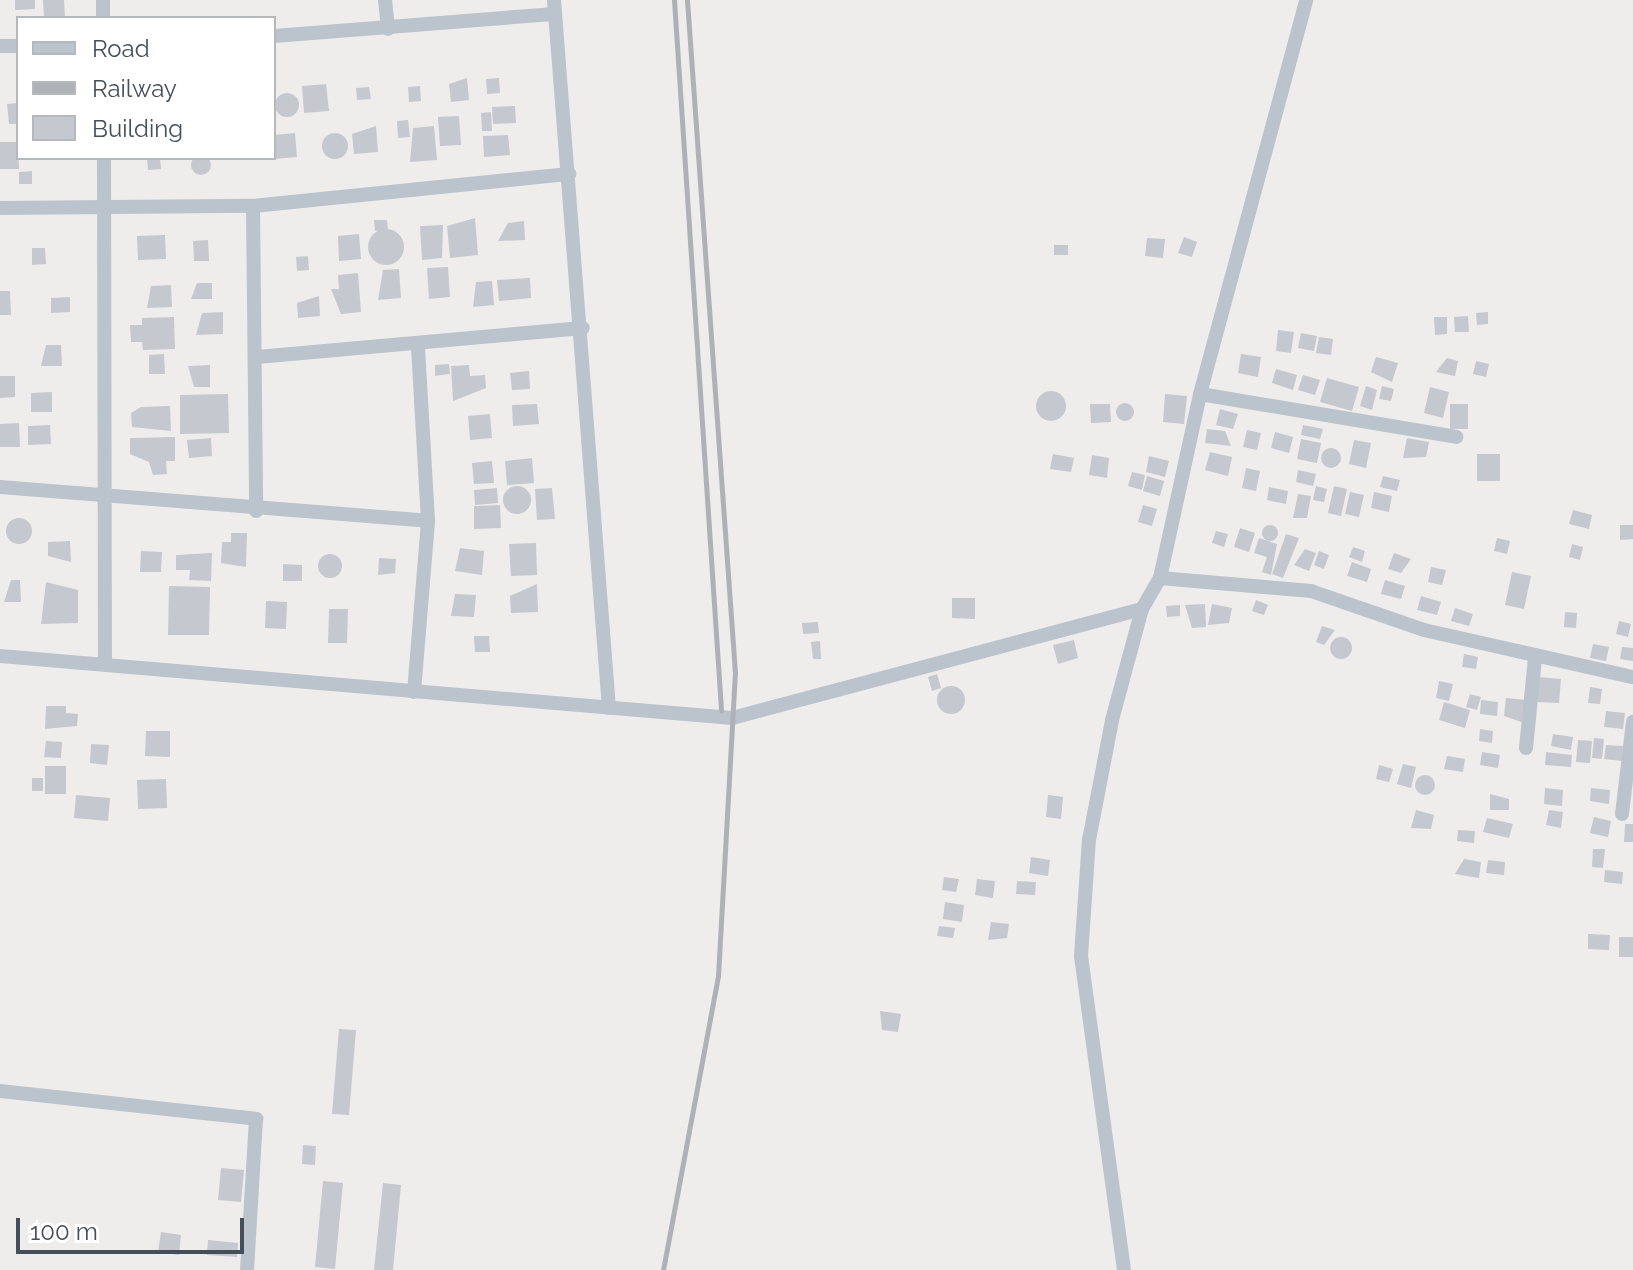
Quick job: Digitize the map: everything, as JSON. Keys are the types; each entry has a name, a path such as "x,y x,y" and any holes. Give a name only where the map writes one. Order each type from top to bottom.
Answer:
{"street":[{"path":"385,0 388,29"},
{"path":"1124,1270 1081,956 1081,905 1112,720 1142,609 1160,578 1200,394 1306,0"},
{"path":"276,36 388,29 554,7 583,328 609,708"},
{"path":"104,160 105,661"},
{"path":"0,208 253,206 569,174"},
{"path":"253,206 257,357 256,511"},
{"path":"257,357 583,328"},
{"path":"414,692 428,521 418,345"},
{"path":"1200,394 1456,437"},
{"path":"0,487 256,511 428,521"},
{"path":"1160,578 1311,591 1535,658 1633,677"},
{"path":"0,656 105,661 414,692 748,717 1142,609"},
{"path":"1526,748 1535,658"},
{"path":"1622,814 1633,722"},
{"path":"0,1091 256,1119 247,1270"}],"building":[{"path":"15,0 35,0 35,9 15,10"},
{"path":"43,0 64,0 65,16 44,16"},
{"path":"467,78 469,100 451,102 449,84"},
{"path":"499,78 500,93 487,94 486,79"},
{"path":"326,84 329,111 304,113 302,86"},
{"path":"420,86 421,101 409,102 408,87"},
{"path":"369,87 371,99 357,100 356,88"},
{"path":"292,94 298,100 296,114 287,117 278,114 278,96"},
{"path":"16,103 16,124 9,124 7,104"},
{"path":"515,106 516,123 493,124 492,107"},
{"path":"491,112 492,131 482,131 481,113"},
{"path":"459,116 461,145 440,146 438,117"},
{"path":"408,120 410,137 398,138 397,121"},
{"path":"376,126 378,152 354,154 352,134"},
{"path":"434,126 437,160 410,162 413,128"},
{"path":"295,133 297,157 276,159 276,135"},
{"path":"335,133 344,137 348,146 344,155 335,159 326,155 322,146 326,137"},
{"path":"508,135 510,155 484,157 483,136"},
{"path":"0,142 16,142 19,169 0,169"},
{"path":"147,160 160,160 161,169 148,170"},
{"path":"193,160 210,161 210,169 205,174 197,174 192,169"},
{"path":"32,171 32,184 19,184 19,172"},
{"path":"475,218 478,255 450,258 447,226"},
{"path":"374,220 387,220 388,230 375,231"},
{"path":"524,221 525,240 498,241 508,223"},
{"path":"443,225 442,258 422,260 420,226"},
{"path":"386,229 399,234 404,247 399,260 386,265 373,260 368,247 373,234"},
{"path":"359,234 361,259 339,261 338,236"},
{"path":"165,235 166,259 138,260 137,236"},
{"path":"1184,237 1197,242 1192,257 1178,253"},
{"path":"1147,238 1165,239 1163,258 1145,256"},
{"path":"208,240 209,261 194,261 193,241"},
{"path":"1054,245 1068,245 1068,255 1054,255"},
{"path":"32,248 45,248 46,264 32,265"},
{"path":"308,256 309,270 297,271 296,257"},
{"path":"448,267 450,297 429,299 427,268"},
{"path":"399,269 401,298 378,300 383,270"},
{"path":"358,273 361,312 341,314 331,289 339,289 338,275"},
{"path":"530,278 531,298 499,301 497,280"},
{"path":"492,281 494,305 473,307 476,282"},
{"path":"197,283 212,283 212,299 191,299"},
{"path":"171,285 172,307 147,308 151,286"},
{"path":"0,291 10,291 11,315 0,315"},
{"path":"319,296 320,316 298,318 297,303"},
{"path":"70,297 70,312 51,313 51,298"},
{"path":"223,312 223,334 196,335 202,313"},
{"path":"1488,312 1488,324 1477,325 1476,313"},
{"path":"1468,316 1469,332 1455,332 1454,317"},
{"path":"174,317 175,349 143,350 142,342 131,342 130,325 142,325 142,318"},
{"path":"1434,317 1447,317 1447,334 1435,335"},
{"path":"1278,330 1294,332 1291,353 1276,351"},
{"path":"1301,333 1317,336 1314,351 1298,348"},
{"path":"1319,337 1333,339 1331,355 1316,353"},
{"path":"46,345 61,345 62,366 41,366"},
{"path":"164,354 165,374 149,374 149,355"},
{"path":"1241,354 1261,357 1258,377 1238,373"},
{"path":"1376,357 1398,363 1392,382 1371,372"},
{"path":"1447,358 1458,361 1455,376 1436,372"},
{"path":"1476,361 1489,364 1486,377 1473,374"},
{"path":"449,364 450,374 435,376 435,365"},
{"path":"210,365 210,387 194,387 188,366"},
{"path":"469,365 470,376 485,375 486,388 453,401 451,366"},
{"path":"1276,369 1297,375 1293,390 1272,383"},
{"path":"529,371 530,389 512,390 510,373"},
{"path":"1303,375 1320,380 1315,395 1298,390"},
{"path":"0,376 15,376 15,397 0,398"},
{"path":"1327,378 1359,387 1352,411 1320,402"},
{"path":"1366,386 1377,390 1372,410 1360,406"},
{"path":"1382,386 1394,389 1391,401 1379,399"},
{"path":"1430,387 1449,392 1443,418 1424,413"},
{"path":"1051,391 1057,392 1065,400 1065,412 1057,420 1051,421 1045,420 1037,412 1036,406 1037,400 1045,392"},
{"path":"52,392 52,412 31,412 31,393"},
{"path":"228,394 229,433 180,434 180,395"},
{"path":"1165,394 1187,396 1184,424 1163,422"},
{"path":"1121,403 1129,403 1134,412 1132,419 1121,421 1116,416 1116,408"},
{"path":"537,404 539,424 513,426 512,405"},
{"path":"1090,404 1110,404 1111,422 1091,423"},
{"path":"1450,404 1468,404 1468,429 1450,429"},
{"path":"170,406 171,431 132,427 131,413 141,407"},
{"path":"1220,409 1238,414 1233,429 1216,425"},
{"path":"490,414 492,438 470,440 468,416"},
{"path":"19,423 20,447 0,447 0,424"},
{"path":"50,425 51,444 28,445 28,426"},
{"path":"1303,425 1323,429 1320,439 1301,435"},
{"path":"1207,429 1225,431 1231,446 1205,443"},
{"path":"1247,430 1261,433 1257,450 1243,447"},
{"path":"1275,432 1293,437 1289,453 1271,448"},
{"path":"175,437 175,461 166,461 167,474 153,475 149,462 130,454 130,438"},
{"path":"211,438 212,456 189,458 187,440"},
{"path":"1407,438 1429,442 1426,457 1403,458"},
{"path":"1301,439 1321,443 1317,463 1297,459"},
{"path":"1354,440 1371,443 1366,468 1349,464"},
{"path":"1331,448 1338,451 1341,458 1338,465 1331,468 1324,465 1321,458 1324,451"},
{"path":"1210,452 1232,457 1228,476 1205,470"},
{"path":"1053,454 1074,458 1071,472 1050,469"},
{"path":"1477,454 1500,454 1500,481 1477,481"},
{"path":"1092,455 1109,458 1107,478 1089,475"},
{"path":"1149,456 1169,461 1165,477 1146,472"},
{"path":"532,458 534,483 507,485 505,461"},
{"path":"492,461 494,483 474,484 472,463"},
{"path":"1246,468 1260,471 1256,491 1242,488"},
{"path":"1298,470 1316,474 1313,486 1296,482"},
{"path":"1132,472 1145,475 1142,490 1128,486"},
{"path":"1147,476 1164,481 1160,496 1143,491"},
{"path":"1383,476 1400,480 1397,491 1380,487"},
{"path":"517,486 527,490 531,500 527,510 517,514 507,510 503,500 507,490"},
{"path":"1316,486 1327,489 1324,502 1313,500"},
{"path":"1334,486 1347,489 1341,516 1328,513"},
{"path":"1269,487 1288,491 1286,504 1267,500"},
{"path":"497,488 498,503 475,505 474,490"},
{"path":"552,488 555,519 537,520 535,489"},
{"path":"1350,492 1364,495 1359,517 1345,514"},
{"path":"1374,492 1392,496 1389,512 1371,508"},
{"path":"1298,494 1311,496 1307,518 1293,518"},
{"path":"500,505 501,528 474,529 474,506"},
{"path":"1143,505 1157,509 1152,526 1138,522"},
{"path":"1573,510 1592,515 1589,529 1569,524"},
{"path":"19,518 28,522 32,531 28,540 19,544 10,540 6,531 10,522"},
{"path":"1270,525 1276,527 1276,539 1270,541 1264,539 1262,533 1264,527"},
{"path":"1620,525 1633,525 1633,539 1620,540"},
{"path":"1240,528 1255,533 1249,552 1234,547"},
{"path":"1216,531 1228,534 1224,547 1212,543"},
{"path":"231,533 247,533 246,567 221,563 222,542 231,542"},
{"path":"1286,534 1299,538 1283,578 1272,574"},
{"path":"1259,538 1277,544 1271,575 1262,572 1267,557 1254,553"},
{"path":"1497,538 1510,541 1507,554 1494,551"},
{"path":"70,541 71,562 48,556 48,542"},
{"path":"536,543 537,575 511,576 509,544"},
{"path":"1572,544 1583,547 1580,560 1569,557"},
{"path":"1353,547 1365,551 1362,562 1349,557"},
{"path":"460,548 484,551 482,575 455,571"},
{"path":"1305,549 1316,553 1309,571 1294,565"},
{"path":"141,551 162,552 161,572 140,572"},
{"path":"1319,551 1329,555 1324,569 1314,565"},
{"path":"212,553 211,581 189,580 190,570 176,570 176,555"},
{"path":"1394,553 1411,559 1401,573 1388,569"},
{"path":"330,554 339,557 342,566 339,575 330,578 321,575 318,566 321,557"},
{"path":"379,558 396,559 395,573 378,575"},
{"path":"1352,562 1371,569 1367,582 1347,576"},
{"path":"283,564 302,565 302,581 283,581"},
{"path":"1431,567 1446,570 1442,585 1428,582"},
{"path":"1512,572 1531,576 1524,609 1505,605"},
{"path":"11,580 20,580 21,602 4,602"},
{"path":"1385,580 1405,586 1401,599 1381,594"},
{"path":"46,582 78,590 78,623 41,624"},
{"path":"537,584 538,612 511,613 510,596"},
{"path":"169,586 210,587 209,635 168,635"},
{"path":"455,594 476,595 474,617 451,616"},
{"path":"1421,596 1441,602 1437,615 1417,610"},
{"path":"952,598 975,598 975,619 952,618"},
{"path":"1256,600 1268,605 1264,615 1252,611"},
{"path":"266,601 287,602 286,629 265,628"},
{"path":"1205,604 1206,627 1192,628 1185,605"},
{"path":"1212,604 1232,608 1229,623 1208,625"},
{"path":"1180,605 1180,616 1167,617 1166,606"},
{"path":"1455,608 1473,614 1469,626 1451,621"},
{"path":"329,609 348,609 347,643 328,643"},
{"path":"1565,612 1577,613 1576,628 1564,627"},
{"path":"1619,621 1631,624 1628,637 1616,634"},
{"path":"818,622 819,633 803,634 802,623"},
{"path":"1322,626 1335,630 1324,645 1316,642"},
{"path":"474,636 489,636 490,652 475,652"},
{"path":"1337,637 1345,637 1352,648 1345,659 1337,659 1330,652 1330,644"},
{"path":"1074,640 1078,658 1058,664 1053,645"},
{"path":"820,641 821,659 813,659 811,642"},
{"path":"1593,644 1609,647 1606,661 1590,658"},
{"path":"1622,647 1633,648 1633,661 1620,659"},
{"path":"1464,654 1478,657 1476,669 1462,667"},
{"path":"937,674 941,688 932,691 928,677"},
{"path":"1538,677 1561,679 1559,703 1537,702"},
{"path":"1439,681 1453,684 1449,701 1436,698"},
{"path":"951,686 961,690 965,700 961,710 951,714 941,710 937,700 941,690"},
{"path":"1590,687 1602,689 1600,704 1588,703"},
{"path":"1470,694 1481,697 1477,710 1466,707"},
{"path":"1506,698 1526,700 1524,723 1504,716"},
{"path":"1481,700 1498,702 1497,716 1480,714"},
{"path":"1444,702 1470,710 1465,728 1439,720"},
{"path":"46,706 66,706 66,713 78,714 77,726 45,729"},
{"path":"1606,711 1625,713 1623,729 1604,727"},
{"path":"1480,729 1493,731 1492,743 1479,741"},
{"path":"146,731 170,731 170,757 145,756"},
{"path":"1553,734 1573,737 1571,750 1551,746"},
{"path":"1594,738 1604,739 1602,759 1592,758"},
{"path":"1578,740 1592,741 1590,763 1576,762"},
{"path":"46,741 62,742 61,758 44,757"},
{"path":"91,744 109,745 107,765 90,763"},
{"path":"1606,745 1623,746 1622,761 1604,759"},
{"path":"1482,752 1500,755 1498,768 1480,765"},
{"path":"1546,752 1572,755 1571,767 1545,765"},
{"path":"1447,756 1465,759 1463,772 1444,769"},
{"path":"1403,764 1416,767 1411,788 1397,784"},
{"path":"1379,765 1393,769 1389,782 1376,779"},
{"path":"45,766 66,766 66,794 45,794"},
{"path":"1421,775 1429,775 1435,785 1429,795 1421,795 1415,789 1415,781"},
{"path":"32,778 43,778 43,791 32,791"},
{"path":"166,779 167,808 138,809 137,780"},
{"path":"1545,788 1563,790 1562,806 1544,804"},
{"path":"1591,788 1610,790 1609,804 1590,801"},
{"path":"1490,794 1509,799 1509,810 1490,810"},
{"path":"76,795 110,798 108,821 74,818"},
{"path":"1048,795 1063,797 1061,819 1046,817"},
{"path":"1416,810 1434,815 1431,829 1411,828"},
{"path":"1549,810 1563,812 1561,828 1546,825"},
{"path":"1594,817 1611,821 1608,837 1590,833"},
{"path":"1487,818 1513,824 1509,838 1483,832"},
{"path":"1625,824 1633,824 1633,842 1624,842"},
{"path":"1458,830 1475,831 1474,843 1457,841"},
{"path":"1593,849 1605,849 1603,868 1592,867"},
{"path":"1031,857 1050,860 1048,876 1029,873"},
{"path":"1464,859 1481,862 1479,878 1455,874"},
{"path":"1488,860 1505,862 1504,875 1486,873"},
{"path":"1605,870 1623,872 1622,884 1604,882"},
{"path":"944,877 959,879 956,892 942,890"},
{"path":"977,879 995,881 993,898 975,895"},
{"path":"1017,881 1036,882 1035,895 1016,894"},
{"path":"945,902 964,905 962,922 943,919"},
{"path":"991,922 1009,924 1007,938 988,940"},
{"path":"939,926 955,928 953,938 937,936"},
{"path":"1588,934 1610,935 1609,950 1588,949"},
{"path":"1619,937 1633,937 1633,957 1619,957"},
{"path":"880,1011 901,1014 898,1032 882,1030"},
{"path":"339,1029 356,1030 349,1115 332,1114"},
{"path":"303,1145 316,1146 315,1165 302,1164"},
{"path":"221,1168 244,1170 241,1202 218,1200"},
{"path":"323,1181 343,1183 335,1269 315,1267"},
{"path":"383,1183 401,1185 393,1270 374,1270"},
{"path":"161,1232 181,1235 179,1255 158,1252"},
{"path":"208,1240 238,1243 237,1257 207,1255"}],"railway":[{"path":"674,0 721,710"},
{"path":"663,1270 718,976 735,673 687,0"}]}
